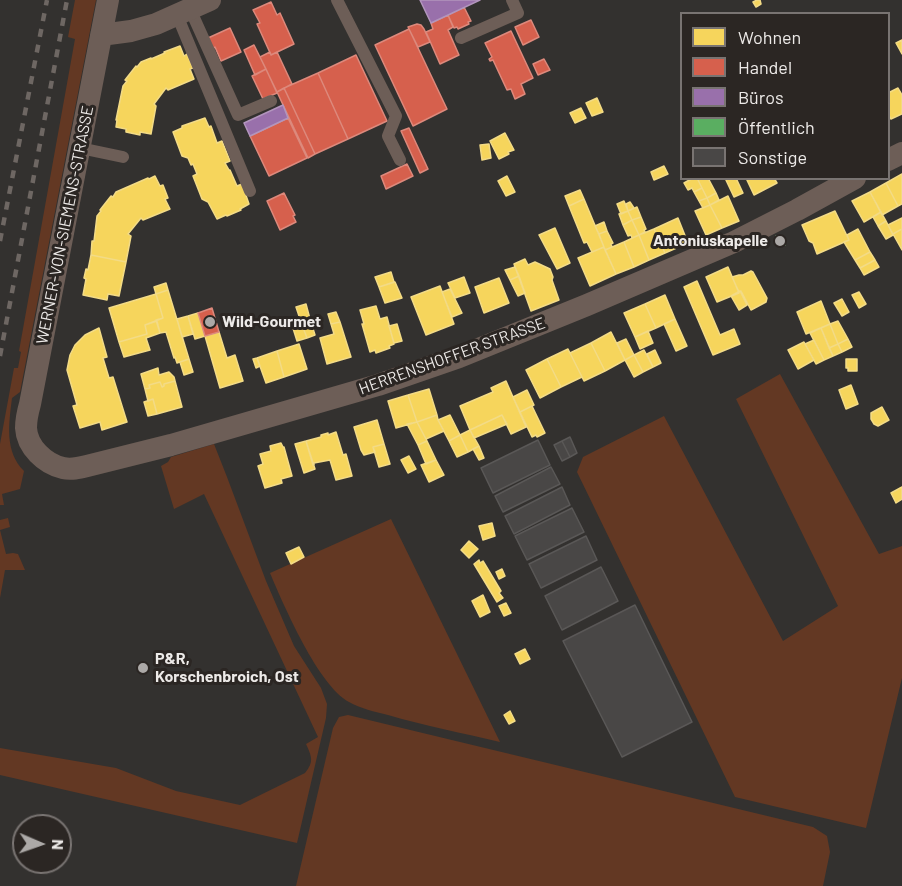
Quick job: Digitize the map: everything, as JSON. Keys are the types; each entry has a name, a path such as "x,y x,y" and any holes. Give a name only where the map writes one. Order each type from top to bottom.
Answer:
{"street":[{"name":"WERNER-VON-SIEMENS-STRASSE","path":"34,449 27,435 27,418 108,0"},
{"path":"101,35 147,27 192,8"},
{"name":"HERRENSHOFFER STRASSE","path":"34,449 56,466 71,469 87,466 171,445 420,371 507,338 734,242 851,180"}],"lane":[{"path":"337,0 396,116 388,136 400,160"},
{"path":"461,38 518,13 512,0"},
{"path":"192,8 238,115 271,101"},
{"path":"192,8 250,190"},
{"path":"80,148 123,157"}],"shaded area":[{"path":"75,0 96,0 20,392 12,398 9,436 13,455 24,471 20,489 2,494 4,505 0,505 0,444 14,368 18,368 21,352 19,351 75,39 68,37"},
{"path":"780,374 879,554 902,546 902,678 866,828 735,797 577,472 583,457 664,416 783,641 838,606 736,399"},
{"path":"214,444 266,581 294,646 321,688 327,704 326,718 297,843 0,775 0,748 116,768 176,791 240,805 305,773 310,766 310,752 306,744 318,737 204,494 174,509 161,466 171,457"},
{"path":"8,518 10,527 0,530 0,520"},
{"path":"391,519 500,742 368,710 349,702 337,693 326,679 293,624 270,573"},
{"path":"0,530 6,554 18,554 25,570 5,570 0,598"},
{"path":"348,715 813,827 827,836 830,852 823,886 296,886 333,728 339,717"}],"building: Wohnen":[{"path":"760,0 761,4 756,7 753,2"},
{"path":"902,40 902,54 896,43"},
{"path":"180,46 184,56 187,54 193,68 190,69 194,79 168,90 166,88 154,104 156,106 151,134 140,132 140,135 116,127 123,86 136,66"},
{"path":"898,88 902,95 902,114 891,119 890,117 890,92"},
{"path":"597,98 603,112 592,116 586,103"},
{"path":"581,108 586,118 575,123 570,113"},
{"path":"205,118 209,127 211,126 217,143 222,141 230,161 225,163 237,186 242,184 249,204 241,210 217,219 208,202 202,199 193,176 197,174 193,164 191,165 188,158 182,156 173,132 182,126"},
{"path":"505,133 514,150 499,159 490,141"},
{"path":"489,144 491,158 482,160 480,145"},
{"path":"664,166 668,174 654,180 651,172"},
{"path":"902,174 902,204 898,206 886,183"},
{"path":"155,176 160,186 163,185 168,198 165,199 170,209 143,220 141,218 128,234 131,236 126,262 91,255 97,216 111,196"},
{"path":"507,176 515,192 506,196 498,181"},
{"path":"689,180 698,180 702,188 694,192 692,188 688,190 684,183"},
{"path":"698,180 709,180 716,193 707,198"},
{"path":"726,180 737,180 743,193 734,197"},
{"path":"747,180 775,180 777,183 754,195"},
{"path":"886,183 898,206 882,215 870,192"},
{"path":"702,188 707,198 699,201 694,192"},
{"path":"580,190 584,199 569,206 565,196"},
{"path":"870,192 881,212 864,222 852,201"},
{"path":"716,193 719,200 710,205 707,198"},
{"path":"728,196 739,221 722,228 710,205"},
{"path":"707,198 710,205 703,208 699,201"},
{"path":"584,199 604,247 592,252 587,242 584,243 569,206"},
{"path":"624,201 628,211 621,214 617,204"},
{"path":"630,202 634,208 628,211 626,204"},
{"path":"710,205 722,228 706,235 695,211"},
{"path":"637,207 641,217 632,220 628,211"},
{"path":"628,211 632,220 623,225 619,214"},
{"path":"835,211 849,240 817,254 802,225"},
{"path":"881,212 886,221 878,226 873,217"},
{"path":"641,217 646,229 639,235 632,220"},
{"path":"678,218 688,243 665,253 654,229"},
{"path":"902,218 902,229 893,234 888,225"},
{"path":"632,220 639,235 632,238 631,235 628,236 623,225"},
{"path":"886,221 893,235 886,239 878,226"},
{"path":"604,222 607,231 599,234 595,226"},
{"path":"555,228 570,263 557,269 539,235"},
{"path":"654,229 665,253 649,260 639,235"},
{"path":"858,229 870,252 855,260 844,242 849,240 847,235"},
{"path":"902,229 902,250 893,234"},
{"path":"607,231 613,243 612,247 605,250 599,234"},
{"path":"639,235 649,260 634,267 624,242"},
{"path":"624,242 634,267 616,274 605,250"},
{"path":"604,247 616,274 590,286 578,258"},
{"path":"870,252 875,260 860,268 855,260"},
{"path":"91,255 126,262 119,296 108,294 107,300 83,295 86,279 84,278"},
{"path":"525,259 528,265 535,262 550,269 559,300 531,311 514,264"},
{"path":"875,260 879,267 864,275 860,268"},
{"path":"515,267 519,276 510,280 505,270"},
{"path":"728,267 739,293 717,302 706,277"},
{"path":"751,271 767,298 766,302 751,310 732,277"},
{"path":"391,272 394,282 379,287 375,277"},
{"path":"519,276 525,293 518,296 510,280"},
{"path":"464,277 470,293 455,298 448,283"},
{"path":"499,278 509,303 484,313 475,287"},
{"path":"697,281 720,335 734,329 740,344 713,355 684,287"},
{"path":"395,282 402,298 385,303 379,287"},
{"path":"166,283 168,290 156,294 154,287"},
{"path":"440,286 454,324 426,335 411,297"},
{"path":"450,289 462,313 452,317 442,292"},
{"path":"168,290 189,359 177,363 166,332 160,333 156,320 163,318 156,294"},
{"path":"740,291 747,305 739,310 731,296"},
{"path":"859,292 866,304 859,308 852,295"},
{"path":"156,294 163,318 145,325 147,334 119,342 109,308"},
{"path":"665,295 675,319 656,328 645,304"},
{"path":"842,299 849,312 842,316 834,303"},
{"path":"821,301 830,324 806,334 797,312"},
{"path":"306,304 310,319 301,322 296,307"},
{"path":"645,304 656,328 635,337 624,313"},
{"path":"376,306 380,319 387,317 394,344 376,353 375,350 370,352 360,310"},
{"path":"336,312 340,322 331,324 328,314"},
{"path":"198,313 205,336 195,339 188,316"},
{"path":"188,316 193,334 182,337 177,319"},
{"path":"310,319 315,335 307,338 301,322"},
{"path":"675,319 687,346 676,351 664,324"},
{"path":"157,321 160,333 146,338 150,350 124,357 119,342 147,334 145,325"},
{"path":"838,321 848,339 838,344 830,324"},
{"path":"301,322 307,338 297,341 292,325"},
{"path":"340,322 351,357 327,364 320,338 334,334 331,324"},
{"path":"397,324 402,341 394,343 389,326"},
{"path":"830,324 838,344 829,348 821,328"},
{"path":"99,328 107,357 103,358 109,378 113,377 127,422 102,430 100,422 80,428 73,406 77,405 67,370 75,345 85,335"},
{"path":"821,328 833,356 824,360 810,333"},
{"path":"648,331 653,343 640,349 635,337"},
{"path":"219,332 227,358 235,355 243,381 220,388 205,336"},
{"path":"611,332 625,360 605,371 591,343"},
{"path":"626,339 634,355 625,360 617,343"},
{"path":"848,339 852,347 842,352 838,344"},
{"path":"814,340 824,360 816,364 805,344"},
{"path":"804,342 814,360 798,369 788,350"},
{"path":"591,343 605,371 584,381 570,353"},
{"path":"299,344 307,369 284,377 277,351"},
{"path":"838,344 842,352 833,356 829,348"},
{"path":"568,349 582,377 561,387 547,359"},
{"path":"644,350 653,367 643,372 634,355"},
{"path":"655,350 661,363 653,367 647,354"},
{"path":"277,351 284,377 266,383 257,358"},
{"path":"634,355 643,372 634,377 625,360"},
{"path":"257,358 260,366 256,368 253,359"},
{"path":"189,359 193,372 184,375 180,362"},
{"path":"547,359 561,387 540,398 526,370"},
{"path":"846,359 857,359 857,371 848,371"},
{"path":"158,368 159,375 169,372 175,381 164,384 162,387 160,382 149,385 150,388 145,389 141,374"},
{"path":"175,381 182,407 157,414 153,399 148,401 145,389 150,388 149,385 160,382 162,387 164,384"},
{"path":"506,381 526,427 511,434 502,415 470,430 460,406 493,392 491,388"},
{"path":"851,385 858,404 846,409 839,390"},
{"path":"429,389 437,415 417,422 408,395"},
{"path":"527,390 534,405 520,412 513,397"},
{"path":"408,395 417,422 396,428 388,401"},
{"path":"153,399 157,414 148,416 144,402"},
{"path":"532,406 545,433 537,437 536,435 532,437 520,412"},
{"path":"882,407 889,420 878,426 871,419 871,413"},
{"path":"437,415 444,431 426,439 417,422"},
{"path":"450,415 460,435 449,441 438,420"},
{"path":"502,415 507,424 474,438 470,430"},
{"path":"377,420 384,444 373,447 375,452 364,455 354,427"},
{"path":"417,422 427,441 418,445 407,424"},
{"path":"470,430 479,446 468,452 460,435"},
{"path":"336,432 343,455 346,454 352,476 336,480 330,460 313,465 306,441"},
{"path":"460,435 468,452 457,457 449,441"},
{"path":"306,441 315,469 304,473 295,444"},
{"path":"427,441 436,460 426,464 418,445"},
{"path":"281,443 292,476 281,479 282,483 265,488 258,466 263,464 260,454 271,451 270,446"},
{"path":"384,444 390,464 379,467 373,447"},
{"path":"479,446 484,458 479,460 473,449"},
{"path":"409,456 416,469 408,473 401,460"},
{"path":"436,460 444,475 429,482 421,465"},
{"path":"902,487 902,499 896,503 891,493"},
{"path":"492,523 495,536 483,540 479,526"},
{"path":"469,541 478,549 469,558 461,550"},
{"path":"299,547 304,557 291,564 286,553"},
{"path":"479,560 480,563 483,561 501,591 499,593 503,598 497,602 474,564"},
{"path":"502,569 505,576 499,579 496,572"},
{"path":"483,595 490,612 480,617 472,601"},
{"path":"506,603 511,613 504,616 499,606"},
{"path":"525,649 530,659 520,664 515,654"},
{"path":"510,711 515,721 509,724 504,715"}],"building: Handel":[{"path":"271,2 277,15 280,13 294,44 271,55 253,10"},
{"path":"464,7 471,21 458,29 454,28 448,15"},
{"path":"448,15 453,27 448,30 459,55 440,64 426,32 433,29 431,23"},
{"path":"531,20 539,37 523,45 515,27"},
{"path":"417,24 424,29 430,42 418,47 408,27"},
{"path":"230,28 241,52 221,61 215,47 212,49 208,38"},
{"path":"409,29 447,109 413,126 375,45"},
{"path":"511,31 533,78 521,84 525,94 515,99 511,89 507,90 493,60 490,61 492,57 485,43"},
{"path":"254,45 266,69 255,75 244,50"},
{"path":"270,52 271,55 277,52 292,84 277,92 260,57"},
{"path":"356,55 387,121 348,139 318,73"},
{"path":"544,59 550,70 538,75 533,64"},
{"path":"266,69 277,93 263,99 252,76"},
{"path":"318,73 348,139 315,154 284,88"},
{"path":"284,88 315,154 308,158 277,92"},
{"path":"288,118 307,158 269,176 250,136"},
{"path":"409,128 428,169 420,173 401,131"},
{"path":"407,164 413,176 386,189 381,176"},
{"path":"284,193 296,222 280,230 267,201"},
{"path":"212,308 219,332 205,336 198,313"}],"building: Büros":[{"path":"420,0 480,0 431,23"},
{"path":"283,105 288,118 250,136 244,123"}],"building: Öffentlich":[{"path":"776,236 783,237 785,245 775,244"}],"building: Sonstige":[{"path":"570,437 577,453 570,457 562,441"},
{"path":"538,440 550,465 493,493 481,468"},
{"path":"562,441 570,457 562,461 554,445"},
{"path":"551,467 560,484 503,512 495,496"},
{"path":"562,487 570,505 514,534 505,516"},
{"path":"572,508 584,532 527,560 515,536"},
{"path":"586,536 597,560 541,588 529,564"},
{"path":"601,567 618,601 562,630 545,596"},
{"path":"635,605 692,722 622,757 563,641"}],"railway":[{"path":"0,241 47,0"},
{"path":"0,356 67,0"}],"place":[{"name":"Antoniuskapelle","path":"780,241"},
{"name":"Wild-Gourmet","path":"210,322"},
{"name":"P&R, Korschenbroich, Ost","path":"143,668"}]}
